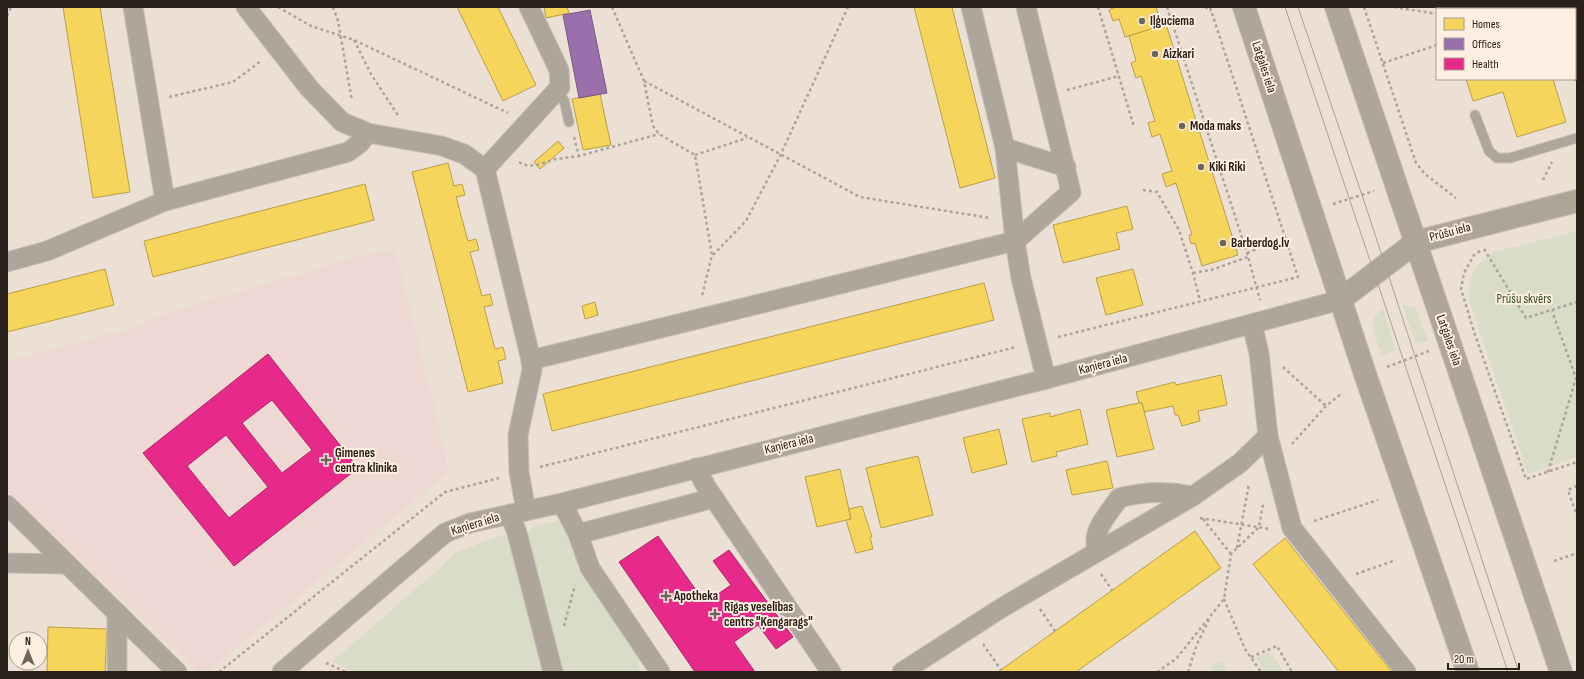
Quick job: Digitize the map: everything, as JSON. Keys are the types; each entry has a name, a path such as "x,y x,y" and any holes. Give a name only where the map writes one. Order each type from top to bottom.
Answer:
{"highway":[{"name":"Latgales iela","path":"1244,7 1340,300 1468,672"},
{"name":"Latgales iela","path":"1336,7 1561,672"}],"street":[{"path":"133,7 165,201"},
{"path":"246,7 309,88 342,122 362,131 442,146 464,154 485,169 532,370 518,435 519,472 517,533 553,672"},
{"path":"485,169 560,88 559,70 529,7"},
{"path":"971,7 1005,148 1015,241 1021,278 1046,379"},
{"path":"530,360 1015,241 1071,192 1026,7"},
{"path":"7,262 47,251 165,201 348,152 360,143 362,131"},
{"path":"1005,148 1066,167"},
{"name":"Prūšu iela","path":"1340,300 1416,242 1577,201"},
{"name":"Kaņiera iela","path":"282,672 446,533 470,523 562,503 1046,379 1340,300"},
{"path":"1259,323 1257,341 1268,436 1292,528 1333,582 1406,672"},
{"path":"902,672 1029,592 1166,510 1193,496 1240,463 1268,436"},
{"path":"696,468 714,498 831,672"},
{"path":"1097,552 1094,541 1097,532 1119,498 1131,495 1178,493 1193,496"},
{"path":"578,534 714,498"},
{"path":"562,503 578,534 585,559 660,672"},
{"path":"7,505 177,672"},
{"path":"7,563 68,564"},
{"path":"117,613 117,672"}],"lane":[{"path":"555,92 564,100 569,122"},
{"path":"1475,115 1489,151 1497,158 1510,158 1577,138"}],"path":[{"path":"7,16 11,7"},
{"path":"278,7 311,26 354,40 527,122"},
{"path":"333,7 362,131"},
{"path":"612,7 644,81 653,126 660,134 695,155 748,138"},
{"path":"712,255 746,221 780,156 848,7"},
{"path":"1098,7 1134,127"},
{"path":"1167,7 1247,253 1256,287 1259,323"},
{"path":"1205,7 1212,12"},
{"path":"219,672 445,492 519,472 1298,277 1210,7"},
{"path":"1364,7 1416,163 1425,174 1456,198"},
{"path":"1394,7 1436,14"},
{"path":"354,40 371,74 415,140"},
{"path":"1383,63 1436,45"},
{"path":"149,101 233,82 278,48"},
{"path":"1048,95 1119,76"},
{"path":"644,81 780,156 860,197 1014,221"},
{"path":"569,122 579,156"},
{"path":"502,150 523,165 535,165 556,159 579,156 660,134"},
{"path":"695,155 712,255 696,320"},
{"path":"1329,205 1378,189"},
{"path":"1143,190 1156,192 1179,230 1193,273 1200,301"},
{"path":"1247,253 1286,237"},
{"path":"1577,302 1526,318 1484,248 1474,255 1464,273 1461,289 1475,335 1526,480 1577,462"},
{"path":"1193,273 1211,270 1248,257"},
{"path":"1548,472 1576,378 1552,311"},
{"path":"1383,368 1432,350"},
{"path":"1260,365 1280,364 1326,406"},
{"path":"1275,462 1326,406 1341,394"},
{"path":"1237,548 1251,477 1248,456"},
{"path":"1577,486 1568,490 1577,516"},
{"path":"1166,510 1259,528 1280,530 1292,528 1378,500"},
{"path":"1202,518 1231,554"},
{"path":"1157,672 1176,658 1224,600 1231,554 1259,528"},
{"path":"1554,561 1577,553"},
{"path":"564,627 580,568 585,559"},
{"path":"1333,582 1396,560"},
{"path":"1029,592 1055,631"},
{"path":"1224,600 1251,657 1260,672"},
{"path":"1188,672 1197,644 1212,614"},
{"path":"972,627 1001,670"},
{"path":"1251,657 1277,646 1292,672"},
{"path":"326,663 346,672"}],"shaded area":[{"path":"380,250 395,251 445,452 448,473 207,672 198,672 7,490 7,361 132,328 162,314"}],"green space":[{"name":"Prūšu skvērs","path":"1577,231 1577,457 1528,474 1468,297 1473,269 1494,252"},
{"path":"1402,304 1416,308 1428,341 1416,344"},
{"path":"1383,309 1396,350 1382,355 1375,336 1373,324 1378,313"},
{"path":"562,520 580,568 639,651 637,664 642,672 560,672 524,538 533,526"},
{"path":"506,534 516,550 547,672 354,672 332,662 443,565 455,552"},
{"path":"1269,652 1284,672 1265,672 1256,658"},
{"path":"1223,661 1227,672 1213,672 1211,665"}],"building: Homes":[{"path":"63,7 100,7 130,192 93,198"},
{"path":"457,7 498,7 536,85 503,101"},
{"path":"544,7 567,7 569,13 546,18"},
{"path":"914,7 952,7 995,178 960,188"},
{"path":"1115,7 1156,7 1162,26 1125,37 1119,19 1113,21 1109,10"},
{"path":"1527,7 1567,7 1567,8"},
{"path":"1166,24 1238,255 1202,266 1195,243 1191,244 1189,235 1192,235 1176,183 1166,187 1162,174 1172,171 1160,134 1152,137 1148,123 1155,121 1141,76 1136,78 1131,63 1136,61 1129,36"},
{"path":"1466,80 1553,80 1566,122 1517,137 1503,92 1473,101"},
{"path":"600,94 611,145 583,150 572,99"},
{"path":"558,141 564,148 540,169 534,162"},
{"path":"448,163 454,186 462,184 465,195 456,197 468,241 476,239 479,250 470,252 482,296 490,294 493,305 484,307 495,349 503,347 506,359 498,361 503,383 468,392 412,172"},
{"path":"365,184 374,220 153,277 144,241"},
{"path":"1127,206 1133,229 1116,233 1120,249 1063,263 1053,225"},
{"path":"105,269 114,305 7,332 7,294"},
{"path":"1133,269 1143,305 1106,315 1096,278"},
{"path":"984,283 994,320 552,431 543,394"},
{"path":"595,302 598,315 585,319 582,306"},
{"path":"1221,375 1227,405 1198,411 1200,421 1182,426 1178,415 1175,415 1173,406 1144,412 1142,403 1139,403 1136,392 1175,382 1176,385"},
{"path":"1142,403 1154,449 1117,457 1106,410"},
{"path":"1080,409 1088,444 1056,452 1057,456 1032,462 1022,419 1050,413 1050,417"},
{"path":"999,429 1007,464 972,473 963,438"},
{"path":"918,456 933,515 881,528 866,468"},
{"path":"1107,461 1113,488 1072,495 1066,470"},
{"path":"840,469 851,519 817,527 805,477"},
{"path":"862,506 872,537 870,537 873,549 856,553 846,520 851,519 849,509"},
{"path":"1195,531 1221,568 1076,672 998,672"},
{"path":"1285,538 1392,672 1339,672 1253,564"},
{"path":"48,627 107,629 105,672 47,672"}],"building: Offices":[{"path":"590,10 607,93 579,98 563,15"}],"building: Health":[{"name":"Ģimenes centra klīnika","path":"268,354 358,468 234,566 143,453","holes":["272,400 312,450 282,473 242,423","226,435 268,487 229,518 187,466"]},
{"name":"Rīgas veselības centrs \"Ķengarags\"","path":"658,536 705,603 731,585 713,561 729,550 793,637 776,649 758,625 734,642 755,672 695,672 619,562"}],"tram line":[{"path":"1285,7 1508,672"},
{"path":"1298,7 1362,195 1519,672"}],"place":[{"name":"Iļģuciema","path":"1142,21"},
{"name":"Aizkari","path":"1155,54"},
{"name":"Moda maks","path":"1182,126"},
{"name":"Kiki Riki","path":"1201,167"},
{"name":"Barberdog.lv","path":"1223,243"},
{"name":"Ģimenes centra klīnika","path":"326,460"},
{"name":"Apotheka","path":"666,596"},
{"name":"Rīgas veselības centrs \"Ķengarags\"","path":"715,614"}]}
